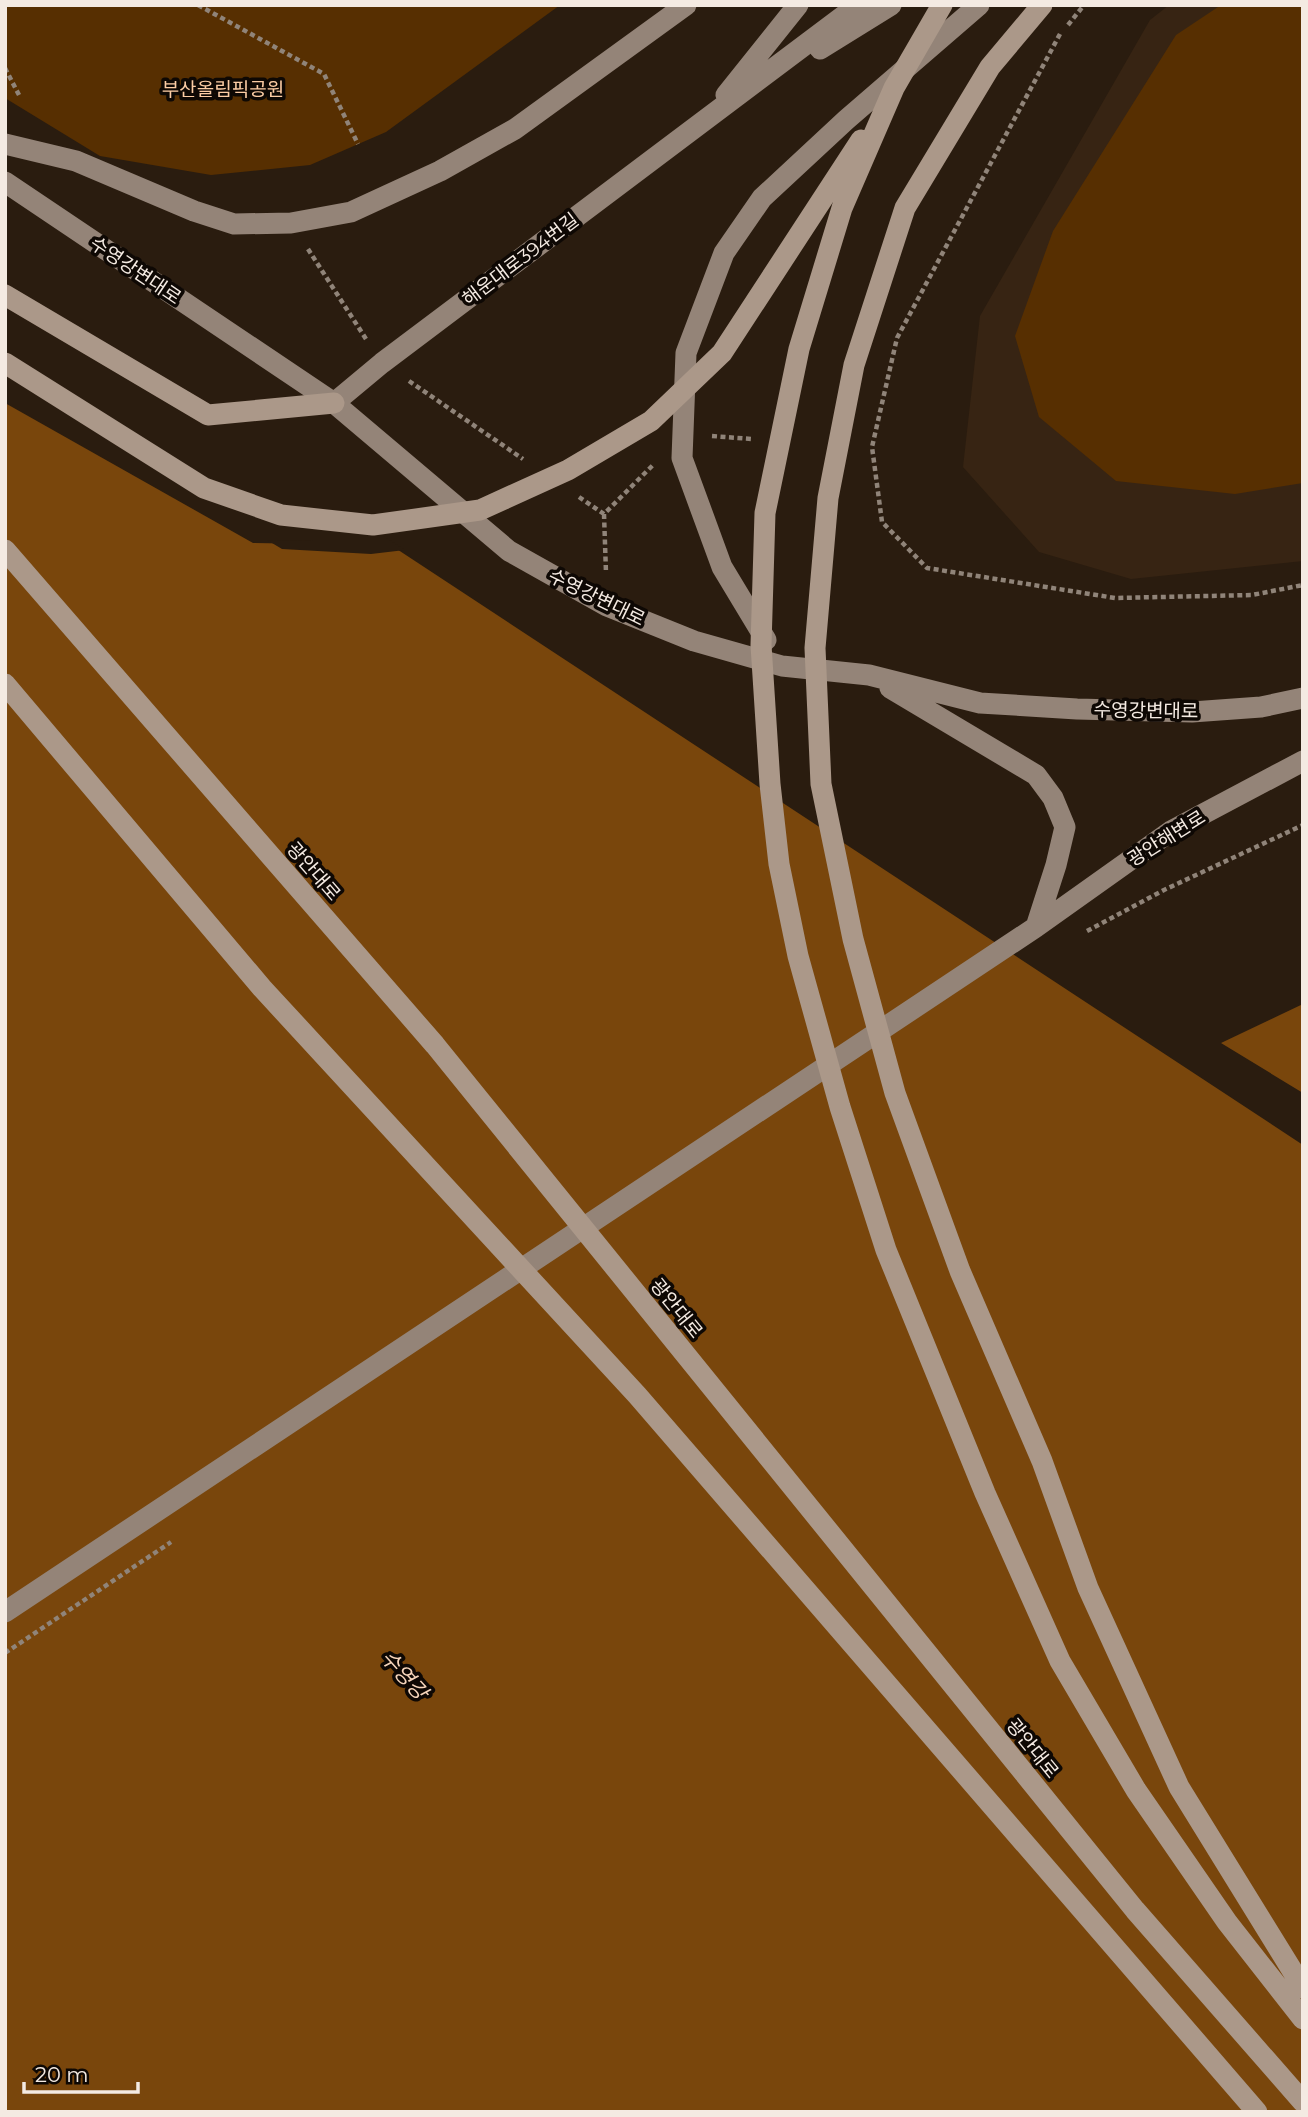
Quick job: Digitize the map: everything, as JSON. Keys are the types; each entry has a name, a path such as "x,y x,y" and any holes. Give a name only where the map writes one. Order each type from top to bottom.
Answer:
{"highway":[{"path":"5,363 204,488 281,515 373,525 480,510 568,470 651,421 722,353 894,88 942,5"},
{"path":"1042,5 990,67 905,208 854,365 828,498 815,648 821,784 853,939 891,1081 960,1271 1042,1461 1088,1588 1180,1787 1303,1988"},
{"path":"894,88 842,208 799,349 765,513 761,645 770,784 779,864 798,956 840,1107 886,1250 985,1493 1060,1661 1136,1790 1227,1922 1303,2019"},
{"path":"5,295 208,415 334,403"},
{"name":"광안대로","path":"5,550 435,1045 1135,1910 1303,2102"},
{"path":"5,684 262,988 636,1395 1257,2112"}],"main road":[{"path":"5,144 76,161 194,211 234,224 291,223 351,212 440,171 515,129 686,5"},
{"name":"해운대로394번길","path":"708,118 798,5"},
{"name":"해운대로394번길","path":"334,403 382,363 858,5"},
{"name":"해운대로394번길","path":"708,118 891,5"},
{"path":"782,666 722,567 682,458 686,352 724,253 762,198 846,120 979,5"},
{"name":"수영강변대로","path":"5,182 334,403 509,551 607,606 694,641 782,666 869,675 980,703 1192,712 1261,707 1303,698"},
{"path":"869,675 1036,775 1053,798 1065,827 1036,927"},
{"name":"광안해변로","path":"5,1612 1036,927 1171,831 1303,761"}],"path":[{"path":"198,5 324,74 358,144"},
{"path":"1084,5 1061,33 898,338 872,447 882,522 927,568 1115,598 1252,594 1303,585"},
{"path":"5,68 20,97"},
{"path":"291,223 382,363 527,461"},
{"path":"711,436 765,440"},
{"path":"607,606 604,514 658,461"},
{"path":"571,492 604,514"},
{"path":"1078,936 1164,890 1303,825"}],"shaded area":[{"path":"1169,5 1303,5 1303,561 1131,579 1039,552 963,467 980,316 1150,20"}],"green space":[{"name":"부산올림픽공원","path":"5,5 560,5 386,132 310,165 211,175 100,156 5,98"},
{"path":"1221,5 1303,5 1303,483 1235,494 1116,481 1039,417 1015,336 1053,231 1176,35"}],"water":[{"name":"수영강","path":"5,403 253,543 314,544 342,513 1303,1145 1303,2112 5,2112"},
{"path":"1303,1004 1303,1093 1221,1043"}],"pier":[{"path":"342,509 405,550 371,554 282,549 267,540 312,541"}]}
